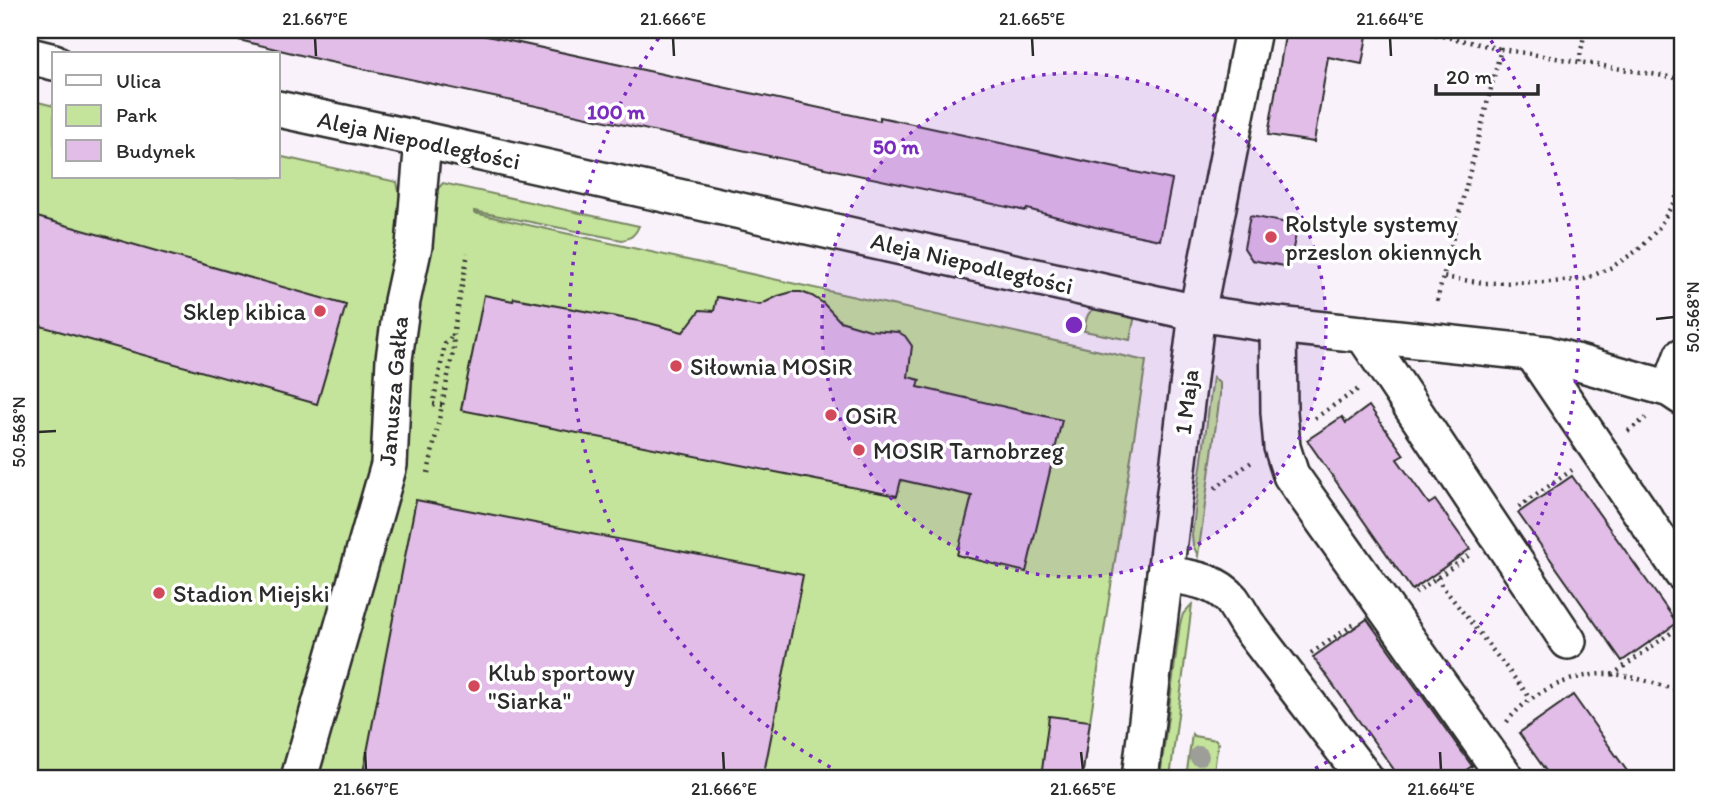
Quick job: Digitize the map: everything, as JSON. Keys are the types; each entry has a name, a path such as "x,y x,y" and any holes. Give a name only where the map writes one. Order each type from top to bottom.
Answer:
{"street":[{"name":"1 Maja","path":"1140,778 1197,313 1253,30"},
{"path":"30,56 52,62"},
{"name":"Aleja Niepodległości","path":"280,109 1197,313 1278,326 1547,354 1676,393"},
{"name":"Janusza Gałka","path":"301,771 389,465 394,359 402,301 414,246 423,140"},
{"path":"1278,326 1282,447 1291,475 1499,769"},
{"path":"1363,334 1568,641"},
{"path":"1532,352 1682,573"},
{"path":"1676,393 1682,355"},
{"path":"1165,574 1203,582 1219,588 1231,598 1365,778"}],"path":[{"path":"1415,30 1501,49 1682,79"},
{"path":"1579,62 1586,30"},
{"path":"1681,30 1682,36"},
{"path":"1437,301 1501,49"},
{"path":"1443,277 1485,283 1585,279 1612,267 1638,250 1658,229 1682,184"},
{"path":"428,473 454,347 453,335 468,253"},
{"path":"442,405 433,404 445,344 453,335"},
{"path":"1284,672 1436,578 1497,535"},
{"path":"1436,578 1531,699"},
{"path":"1611,675 1682,625"},
{"path":"1499,769 1501,734 1508,721 1531,699 1555,685 1603,674 1632,678 1682,691"}],"green space":[{"path":"30,100 52,106 52,178 280,178 280,156 397,182 400,197 430,204 434,193 443,183 639,226 633,236 622,240 474,213 1146,361 1082,778 30,778"},
{"path":"1099,308 1135,315 1130,340 1084,331 1089,313"},
{"path":"1213,377 1220,384 1220,395 1198,556 1192,535"},
{"path":"1192,604 1170,778 1160,778 1180,624 1183,614"},
{"path":"1192,734 1216,740 1218,743 1213,778 1186,778"}],"building":[{"path":"241,30 459,30 880,121 880,117 1172,180 1160,240 1027,209 1026,211 321,60 239,40"},
{"path":"1286,30 1368,30 1362,64 1328,57 1314,142 1268,135"},
{"path":"30,215 346,305 317,404 30,323"},
{"name":"Rolstyle systemy przeslon okiennych","path":"1250,216 1298,225 1289,267 1252,260 1244,248"},
{"name":"MOSIR Tarnobrzeg","path":"792,292 812,296 823,303 840,321 870,330 898,332 905,336 912,346 908,377 920,380 918,387 1062,420 1026,572 957,555 972,496 901,480 897,496 461,410 484,295 649,323 683,332 700,310 714,311 717,297 760,305"},
{"path":"1369,406 1404,455 1397,459 1429,504 1435,500 1470,549 1412,590 1307,440 1342,417 1346,423"},
{"path":"1572,476 1677,623 1622,661 1518,513"},
{"path":"416,500 803,575 763,778 362,778"},
{"path":"1367,619 1472,766 1455,778 1400,778 1313,657"},
{"path":"1573,695 1632,778 1551,778 1519,733"},
{"path":"1049,716 1090,721 1082,778 1041,778"}],"place":[{"name":"Rolstyle systemy przeslon okiennych","path":"1271,237"},
{"name":"Sklep kibica","path":"320,311"},
{"name":"Siłownia MOSiR","path":"676,366"},
{"name":"OSiR","path":"831,415"},
{"name":"MOSIR Tarnobrzeg","path":"859,450"},
{"name":"Stadion Miejski","path":"159,593"},
{"name":"Klub sportowy \"Siarka\"","path":"474,686"}]}
